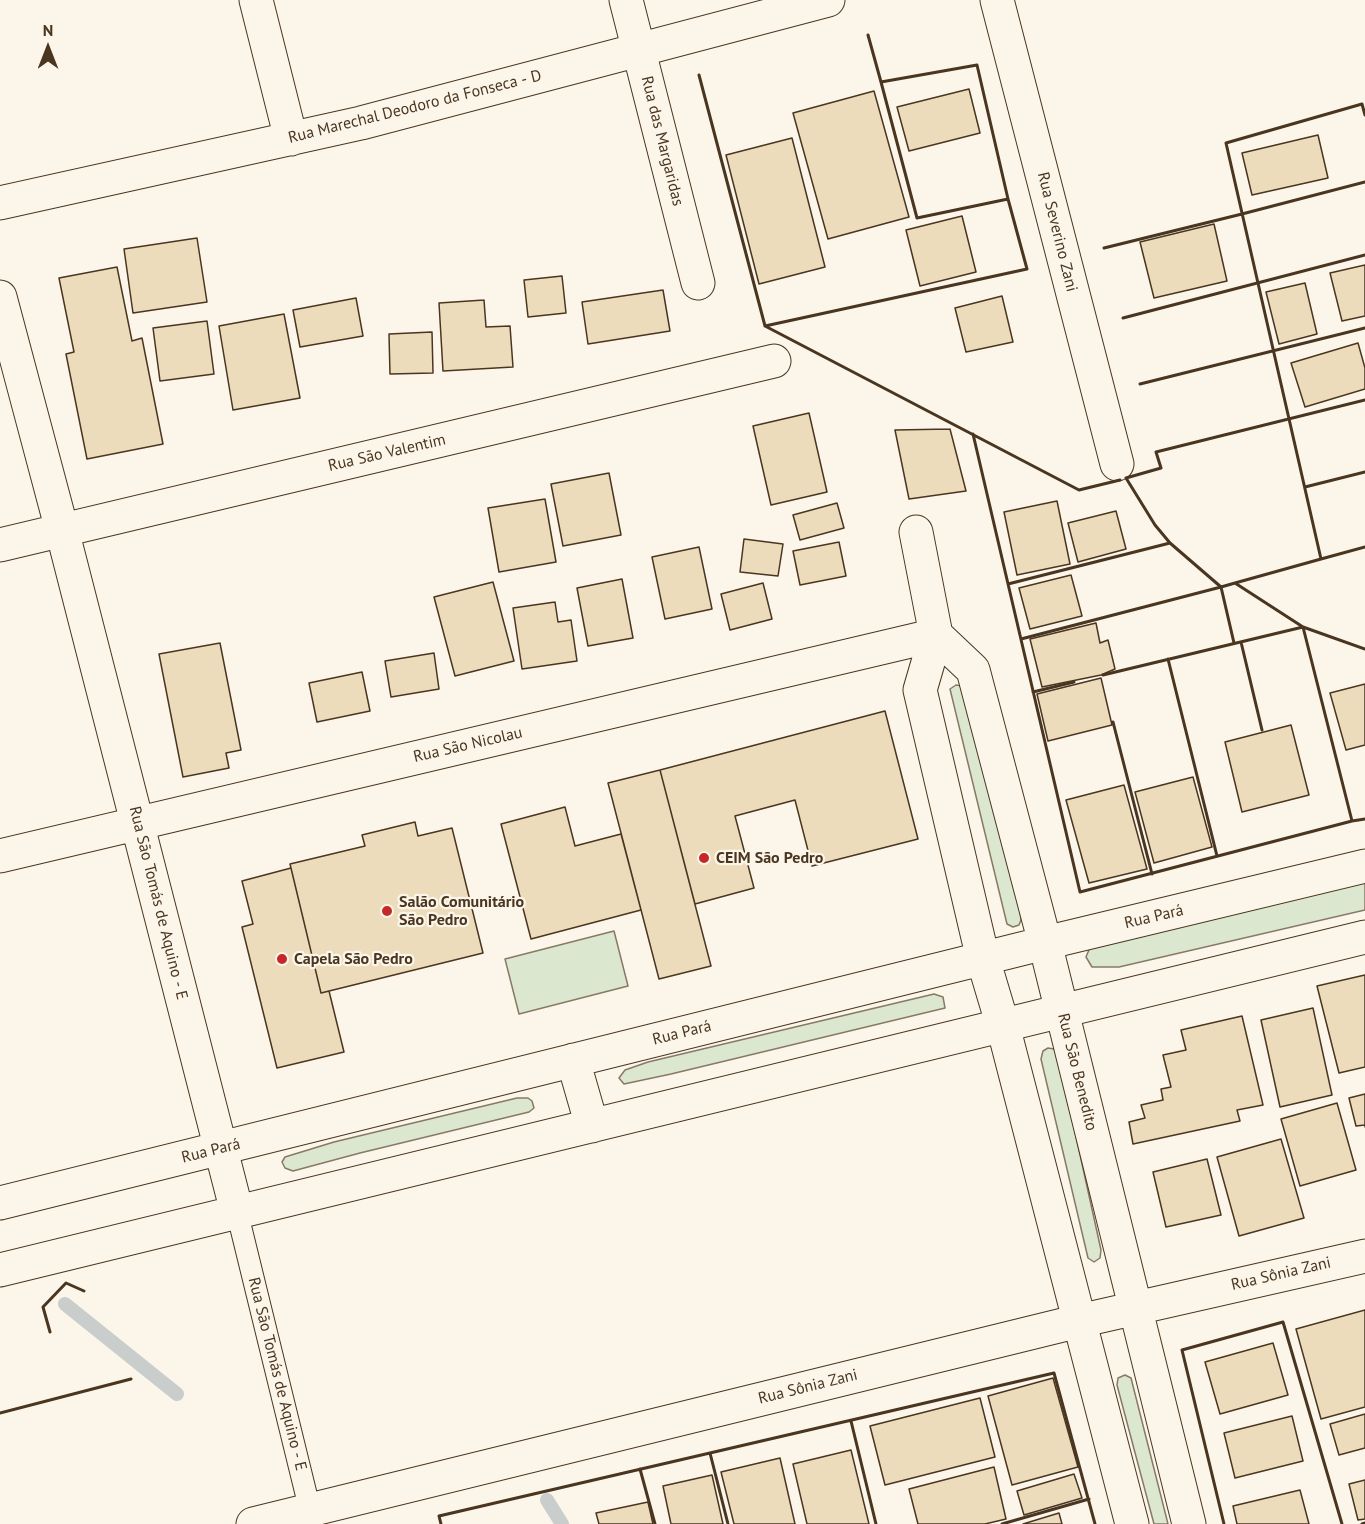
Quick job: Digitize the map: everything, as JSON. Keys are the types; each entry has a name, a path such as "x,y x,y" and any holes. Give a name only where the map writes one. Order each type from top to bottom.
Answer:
{"street":[{"path":"256,0 291,139"},
{"name":"Rua das Margaridas","path":"626,0 698,283"},
{"name":"Rua Marechal Deodoro da Fonseca - D","path":"0,203 361,123 828,0"},
{"name":"Rua Severino Zani","path":"998,0 1117,464"},
{"name":"Rua São Tomás de Aquino - E","path":"0,297 138,822 237,1212"},
{"name":"Rua São Valentim","path":"0,545 774,361"},
{"path":"916,532 936,635 920,690 983,959 1003,1026 1132,1524"},
{"name":"Rua São Nicolau","path":"0,856 936,635"},
{"name":"Rua São Benedito","path":"936,635 973,670 1045,943 1189,1524"},
{"name":"Rua Pará","path":"0,1203 1045,943 1365,867"},
{"path":"0,1270 1365,937"},
{"path":"573,1060 592,1126"},
{"name":"Rua Sônia Zani","path":"253,1524 312,1517 1079,1321 1365,1256"}],"lane":[{"name":"Rua São Tomás de Aquino - E","path":"237,1212 312,1517"}],"green space":[{"path":"956,685 962,686 1020,910 1019,925 1013,927 1007,924 950,689"},
{"path":"1365,880 1365,910 1119,967 1092,967 1086,957 1091,945"},
{"path":"614,931 628,986 519,1014 505,959"},
{"path":"934,994 943,997 945,1008 671,1074 624,1084 619,1078 625,1070 648,1062"},
{"path":"1048,1048 1054,1049 1058,1055 1101,1250 1100,1258 1094,1262 1088,1258 1041,1059 1043,1051"},
{"path":"517,1098 528,1098 532,1101 534,1108 529,1112 293,1171 285,1168 282,1162 285,1157 334,1142"},
{"path":"1125,1375 1131,1378 1168,1524 1154,1524 1117,1385 1118,1378"}],"building":[{"path":"969,89 980,133 909,151 897,107"},
{"path":"874,91 909,217 828,239 793,113"},
{"path":"1318,135 1328,178 1252,195 1242,153"},
{"path":"792,138 825,267 759,284 726,155"},
{"path":"962,216 976,272 920,286 906,230"},
{"path":"1214,224 1227,281 1154,298 1140,242"},
{"path":"197,238 207,302 133,313 124,249"},
{"path":"1365,265 1365,316 1342,321 1330,273"},
{"path":"117,267 132,341 142,338 163,444 87,459 66,354 74,352 59,278"},
{"path":"562,276 566,313 528,317 524,280"},
{"path":"1305,283 1317,334 1279,344 1266,292"},
{"path":"663,290 670,331 588,344 582,302"},
{"path":"1002,296 1013,342 966,352 955,308"},
{"path":"356,298 363,336 300,347 293,310"},
{"path":"484,300 486,327 510,326 513,367 443,371 439,303"},
{"path":"284,314 300,398 233,410 219,326"},
{"path":"207,321 214,374 160,381 153,328"},
{"path":"432,332 433,373 390,374 389,334"},
{"path":"1358,343 1365,368 1365,389 1305,407 1291,363"},
{"path":"809,413 827,492 771,505 753,426"},
{"path":"950,429 966,491 909,499 895,430"},
{"path":"609,473 621,535 563,546 551,484"},
{"path":"545,499 556,562 499,572 488,508"},
{"path":"1057,501 1070,564 1017,575 1004,512"},
{"path":"837,503 844,528 800,540 793,515"},
{"path":"1116,511 1126,549 1078,562 1068,523"},
{"path":"744,539 783,544 778,576 740,572"},
{"path":"839,542 846,576 800,585 793,551"},
{"path":"699,547 712,609 665,619 652,557"},
{"path":"1071,575 1082,616 1030,629 1019,588"},
{"path":"622,579 633,638 588,646 577,588"},
{"path":"493,582 514,661 455,676 434,597"},
{"path":"763,583 772,619 730,630 721,594"},
{"path":"555,602 558,622 571,620 577,661 522,669 513,608"},
{"path":"1096,623 1100,643 1108,640 1115,669 1101,675 1042,687 1030,639"},
{"path":"220,643 241,750 226,753 229,768 183,777 159,654"},
{"path":"434,653 439,689 391,697 385,661"},
{"path":"362,672 370,711 317,722 309,683"},
{"path":"1101,678 1112,725 1048,741 1037,694"},
{"path":"1365,684 1365,745 1346,750 1330,693"},
{"path":"885,711 918,839 812,866 795,800 735,816 754,888 695,904 660,770"},
{"path":"1291,725 1309,795 1242,812 1225,742"},
{"path":"660,770 711,966 659,979 608,783"},
{"path":"1193,777 1212,847 1154,863 1135,792"},
{"path":"1124,785 1147,869 1089,883 1066,800"},
{"path":"565,807 575,846 621,834 641,910 531,939 501,824"},
{"name":"Salão Comunitário São Pedro","path":"415,822 418,836 452,828 483,953 321,993 290,864 365,846 362,835"},
{"name":"Capela São Pedro","path":"291,868 321,993 329,991 344,1052 277,1068 242,927 253,924 242,881"},
{"path":"1365,975 1365,1067 1339,1073 1317,986"},
{"path":"1313,1008 1332,1095 1280,1107 1261,1020"},
{"path":"1242,1016 1263,1105 1237,1110 1240,1121 1133,1144 1129,1122 1145,1118 1141,1105 1163,1100 1161,1089 1171,1087 1163,1055 1186,1050 1181,1030"},
{"path":"1365,1094 1365,1125 1356,1126 1349,1098"},
{"path":"1337,1103 1356,1170 1300,1186 1281,1119"},
{"path":"1281,1139 1304,1218 1239,1236 1217,1157"},
{"path":"1207,1159 1221,1215 1166,1227 1153,1172"},
{"path":"1365,1310 1365,1407 1321,1419 1296,1329"},
{"path":"1273,1343 1288,1395 1220,1414 1205,1362"},
{"path":"1053,1378 1078,1467 1012,1485 988,1396"},
{"path":"980,1398 995,1457 885,1485 870,1426"},
{"path":"1365,1414 1365,1448 1339,1455 1330,1424"},
{"path":"1292,1416 1303,1461 1235,1478 1224,1433"},
{"path":"851,1450 869,1524 807,1524 793,1464"},
{"path":"780,1458 795,1524 734,1524 721,1472"},
{"path":"994,1467 1006,1519 985,1524 918,1524 909,1489"},
{"path":"1074,1474 1082,1498 1024,1515 1017,1491"},
{"path":"712,1475 723,1524 671,1524 663,1486"},
{"path":"1365,1480 1365,1519 1358,1520 1349,1484"},
{"path":"1300,1490 1309,1524 1237,1524 1233,1506"},
{"path":"648,1502 653,1524 599,1524 596,1513"},
{"path":"1059,1513 1062,1524 1023,1524"}],"waterway":[{"path":"65,1304 177,1394"},
{"path":"547,1500 562,1524"}],"wall":[{"path":"868,35 917,218 1008,199 977,65 881,82"},
{"path":"699,75 765,326 1027,269 1008,199"},
{"path":"1365,115 1362,104 1226,143 1321,559 1365,547"},
{"path":"1104,248 1365,182"},
{"path":"1123,318 1365,255"},
{"path":"765,326 1079,490 1120,480"},
{"path":"1140,384 1365,328"},
{"path":"1365,400 1156,452 1161,468 1126,478 1155,525 1170,543 1221,587 1235,583 1303,627 1365,649"},
{"path":"973,434 1080,892 1352,821"},
{"path":"1305,487 1365,472"},
{"path":"1008,584 1170,543"},
{"path":"1235,583 1321,559"},
{"path":"1021,639 1221,587 1234,643"},
{"path":"1303,627 1352,821 1365,819"},
{"path":"1103,675 1303,627"},
{"path":"1241,642 1262,730"},
{"path":"1168,659 1217,856"},
{"path":"1033,692 1074,682"},
{"path":"1113,722 1152,874"},
{"path":"50,1332 43,1307 66,1283 84,1291"},
{"path":"1224,1524 1182,1350 1283,1322 1342,1524"},
{"path":"441,1524 439,1516 1054,1373 1095,1524"},
{"path":"0,1413 131,1379"},
{"path":"851,1421 876,1524"},
{"path":"710,1453 728,1524"},
{"path":"640,1469 655,1524"},
{"path":"1002,1524 1089,1499"}],"place":[{"name":"CEIM São Pedro","path":"704,858"},
{"name":"Salão Comunitário São Pedro","path":"387,911"},
{"name":"Capela São Pedro","path":"282,959"}]}
